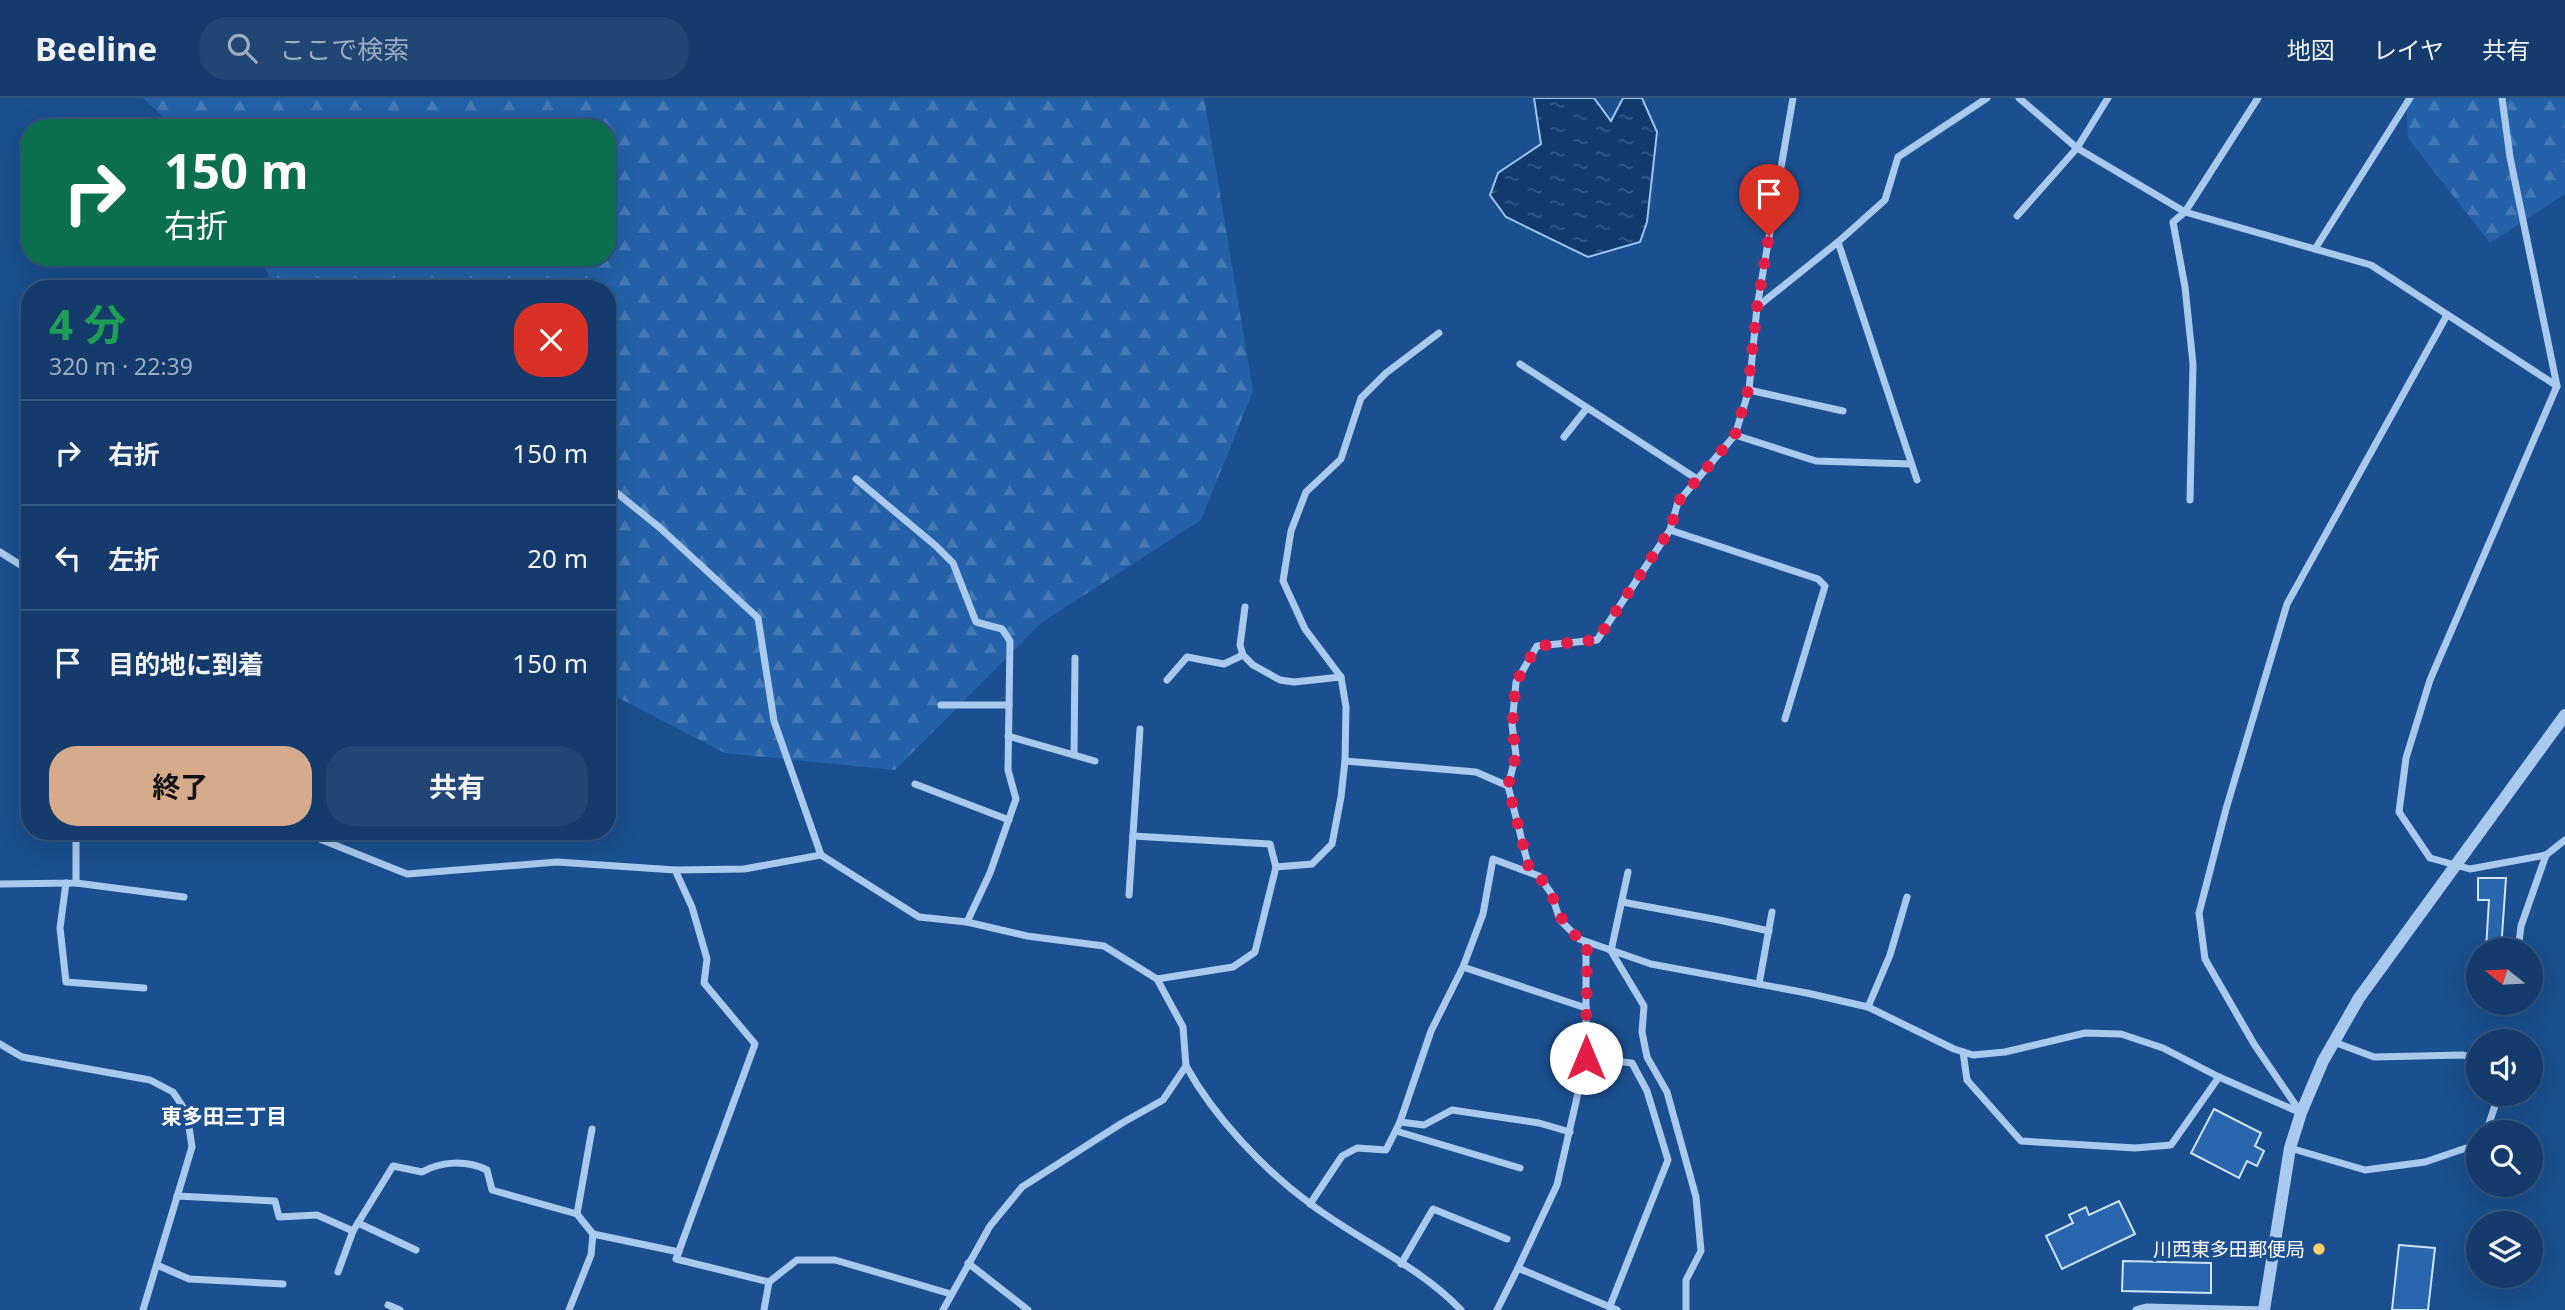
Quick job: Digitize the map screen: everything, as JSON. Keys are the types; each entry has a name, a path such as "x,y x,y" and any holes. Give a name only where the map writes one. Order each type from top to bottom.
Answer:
{"street":[{"path":"1530,872 1508,786 1516,755 1512,725 1516,682 1537,646 1597,640 1670,530 1678,502 1735,435 1748,390 1757,307 1794,98"},
{"path":"1757,307 1885,200 1898,157 1987,98"},
{"path":"2019,98 2077,148 2185,212 2371,265 2557,386"},
{"path":"2017,216 2077,148 2109,98"},
{"path":"2190,500 2193,365 2185,287 2173,222 2185,212 2258,98"},
{"path":"2315,249 2410,98"},
{"path":"2502,98 2510,157 2557,386 2430,680 2406,758 2399,812 2430,858 2470,869 2546,855 2565,840"},
{"path":"1838,242 1917,480"},
{"path":"2301,1113 2254,1044 2205,959 2199,913 2226,808 2287,604 2447,315"},
{"path":"1276,867 1312,864 1332,844 1342,797 1345,761 1346,707 1341,677 1305,629 1283,582 1291,531 1306,492 1341,459 1361,398 1386,373 1439,333"},
{"path":"1520,364 1697,479"},
{"path":"1748,390 1843,411"},
{"path":"1564,437 1587,408"},
{"path":"1735,435 1816,461 1911,464"},
{"path":"856,479 936,545 953,563 976,622 1002,629 1010,641 1008,770 1016,799 990,873 967,922"},
{"path":"616,492 659,527 758,618 774,721 821,855 919,917 967,922 1027,936 1104,946 1157,979 1183,1027 1186,1066 1201,1094 1251,1151 1310,1204 1443,1291 1461,1310"},
{"path":"1670,530 1818,579 1825,586 1785,719"},
{"path":"0,552 21,566"},
{"path":"1245,607 1240,645 1243,654 1253,664 1280,680 1294,682 1341,677"},
{"path":"1167,680 1187,657 1224,664 1243,654"},
{"path":"1074,755 1075,658"},
{"path":"941,705 1009,705"},
{"path":"2136,1310 2147,1307 2264,1310 2290,1148 2301,1113 2323,1061 2359,998 2565,715"},
{"path":"1129,895 1140,729"},
{"path":"1008,736 1095,761"},
{"path":"1345,761 1476,772 1508,786"},
{"path":"915,785 1009,820"},
{"path":"1133,836 1270,844 1276,867 1255,952 1233,967 1157,979"},
{"path":"76,840 76,883"},
{"path":"322,840 407,874 557,862 675,870 744,869 821,855"},
{"path":"2520,938 2521,926 2546,855"},
{"path":"1310,1204 1342,1156 1357,1148 1386,1150 1400,1122 1432,1031 1463,968 1483,914 1493,859 1539,876 1551,894 1560,920 1579,939 1651,964 1868,1007 1973,1055 2005,1052 2085,1033 2121,1034 2163,1048 2219,1077 2301,1113"},
{"path":"675,870 692,907 707,959 704,983 755,1044 676,1259 769,1282"},
{"path":"1628,872 1611,951 1644,1006 1642,1032 1647,1057 1667,1092 1696,1197 1701,1251 1686,1280 1686,1310"},
{"path":"66,883 60,928 66,982 144,988"},
{"path":"0,884 76,883 184,897"},
{"path":"1868,1007 1890,955 1907,897"},
{"path":"1622,902 1769,932"},
{"path":"1759,984 1772,912"},
{"path":"1497,1310 1557,1185 1570,1132 1586,1058 1587,942"},
{"path":"1463,968 1586,1008"},
{"path":"2334,1042 2374,1057 2466,1056"},
{"path":"0,1044 22,1057 150,1080 173,1092 187,1113 192,1147 144,1310"},
{"path":"1963,1052 1967,1080 2021,1141 2135,1148 2171,1145 2219,1077"},
{"path":"1518,1268 1613,1308 1668,1160 1647,1091 1632,1063 1586,1058"},
{"path":"943,1310 990,1226 1023,1187 1122,1123 1163,1100 1186,1066"},
{"path":"1400,1122 1424,1125 1452,1110 1539,1123 1570,1132"},
{"path":"577,1214 592,1129"},
{"path":"1396,1131 1520,1168"},
{"path":"2290,1148 2364,1170 2425,1162 2466,1148"},
{"path":"338,1272 355,1227 393,1166 422,1172 436,1164 476,1164 487,1170 492,1190 577,1214 593,1234 679,1252"},
{"path":"177,1196 275,1201 279,1217 317,1215 416,1251"},
{"path":"1401,1264 1433,1209 1507,1239"},
{"path":"569,1310 591,1255 593,1234"},
{"path":"764,1310 769,1282 797,1260 835,1260 951,1294"},
{"path":"968,1263 1028,1310"},
{"path":"157,1265 189,1279 283,1284"},
{"path":"388,1305 400,1310"}],"green space":[{"path":"143,98 1204,98 1253,391 1201,520 1041,623 895,770 725,753 616,697 616,280 271,280 264,266 616,266 616,119 165,119"},
{"path":"2406,98 2565,98 2565,194 2490,243 2408,138"}],"water":[{"path":"1534,98 1594,98 1611,121 1623,98 1642,98 1657,132 1647,222 1640,242 1588,257 1506,217 1490,195 1498,173 1541,144"}],"building":[{"path":"2478,878 2506,878 2502,938 2487,938 2489,900 2478,900"},
{"path":"2214,1109 2261,1133 2255,1146 2264,1151 2257,1166 2247,1161 2239,1178 2191,1153"},
{"path":"2119,1201 2135,1234 2062,1269 2046,1236 2073,1223 2069,1215 2086,1207 2089,1215"},
{"path":"2399,1245 2435,1248 2428,1310 2392,1310"},
{"path":"2123,1261 2211,1263 2211,1293 2122,1291"}],"place":[{"name":"川西東多田郵便局","path":"2319,1249"}],"district":[{"name":"東多田三丁目","path":"224,1117"}],"route":[{"path":"1586,1058 1587,942 1579,939 1560,920 1551,894 1539,876 1530,872 1508,786 1516,755 1512,725 1516,682 1537,646 1597,640 1670,530 1678,502 1735,435 1748,390 1757,307 1769,236"}]}
